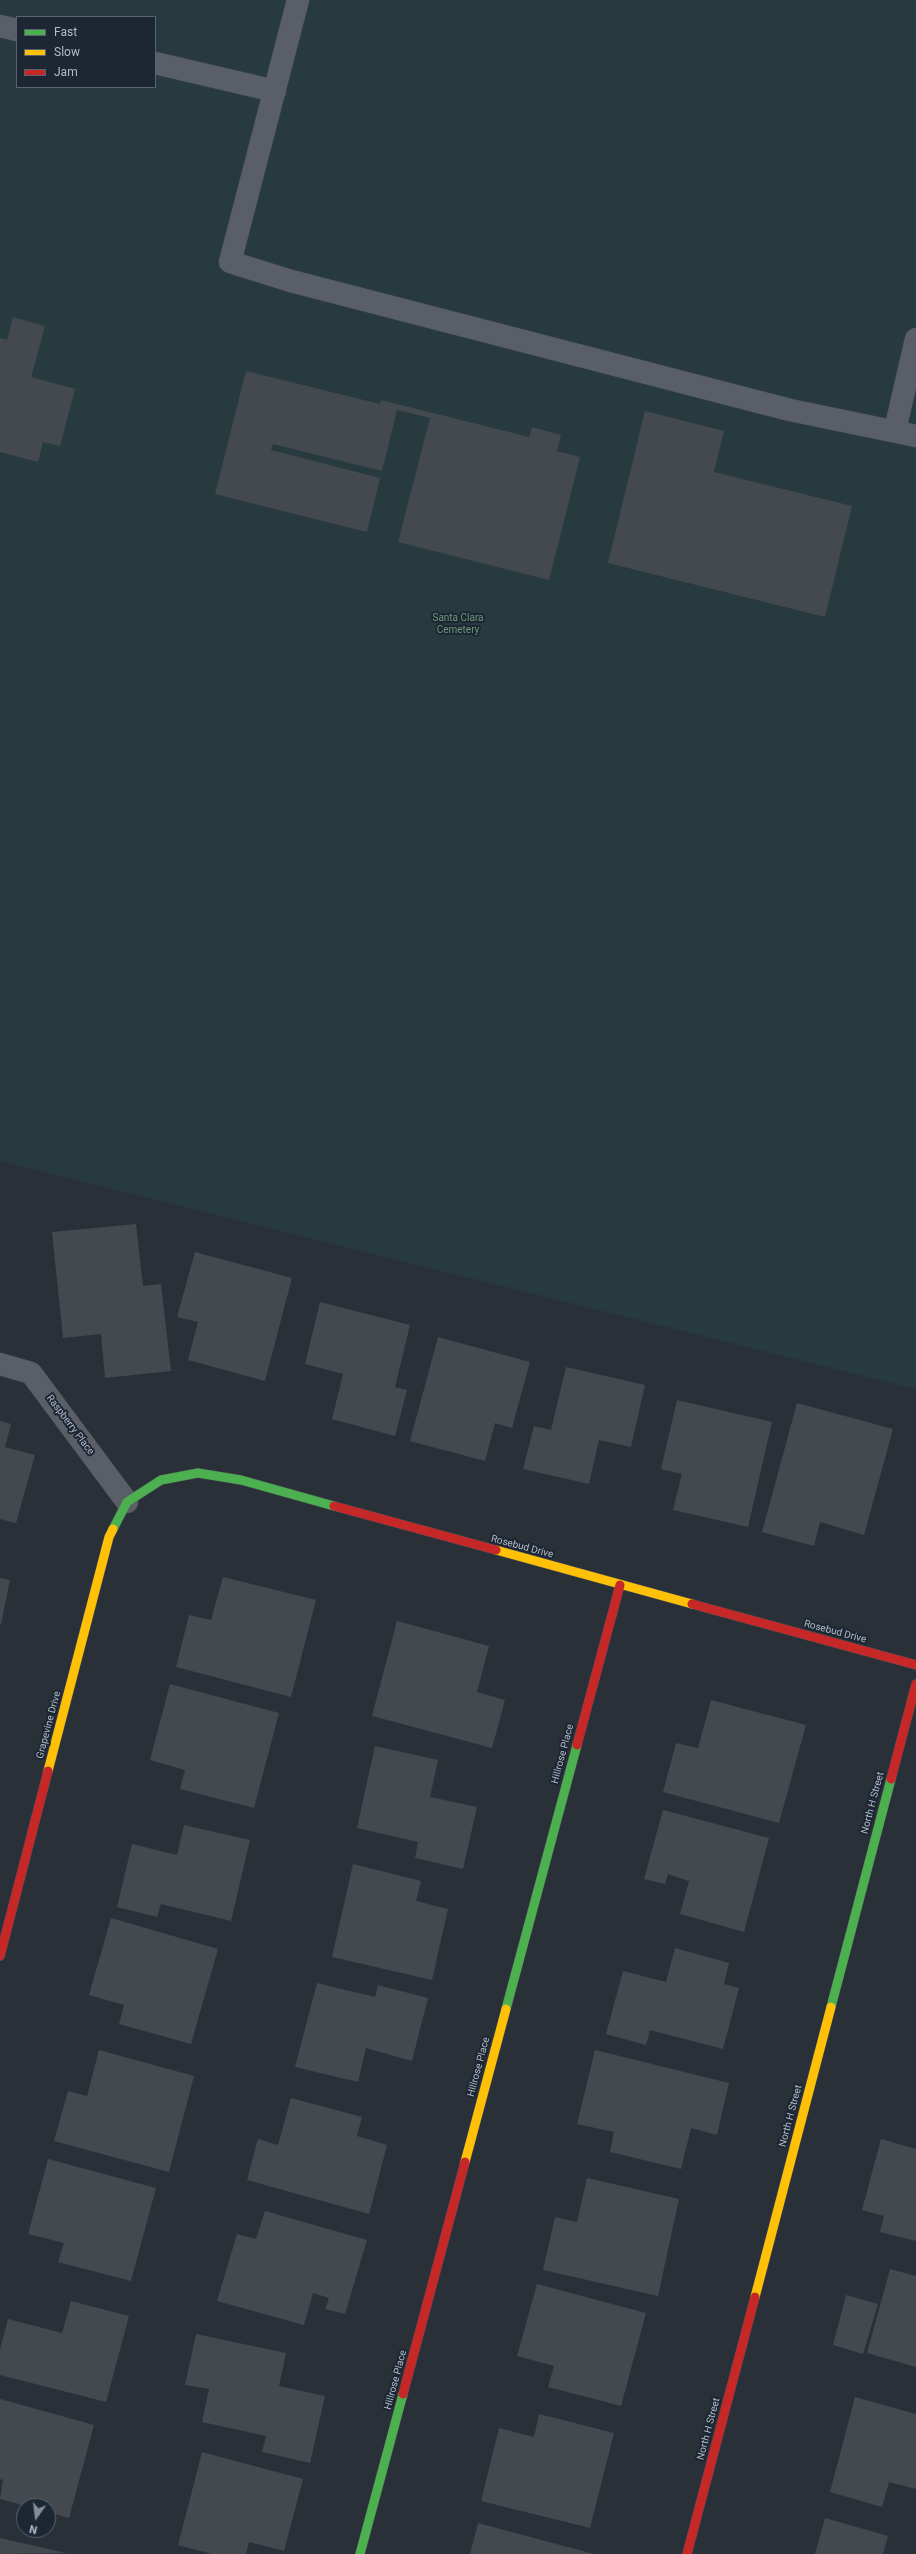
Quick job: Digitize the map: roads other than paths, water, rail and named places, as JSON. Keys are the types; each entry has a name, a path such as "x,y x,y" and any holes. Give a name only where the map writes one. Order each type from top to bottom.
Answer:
{"street":[{"name":"Rosebud Drive","path":"127,1502 161,1480 198,1473 241,1480 620,1585 916,1664"},
{"name":"Grapevine Drive","path":"0,1956 109,1537 127,1502"},
{"name":"Hillrose Place","path":"360,2554 620,1585"},
{"name":"North H Street","path":"687,2554 916,1684"}],"lane":[{"path":"298,0 230,262 291,281 782,408 895,430 916,436"},
{"path":"0,26 16,30"},
{"path":"156,63 275,91"},
{"path":"895,430 916,339"},
{"name":"Raspberry Place","path":"0,1364 31,1373 127,1502"}],"park label":[{"name":"Santa Clara Cemetery","path":"458,624"}]}
